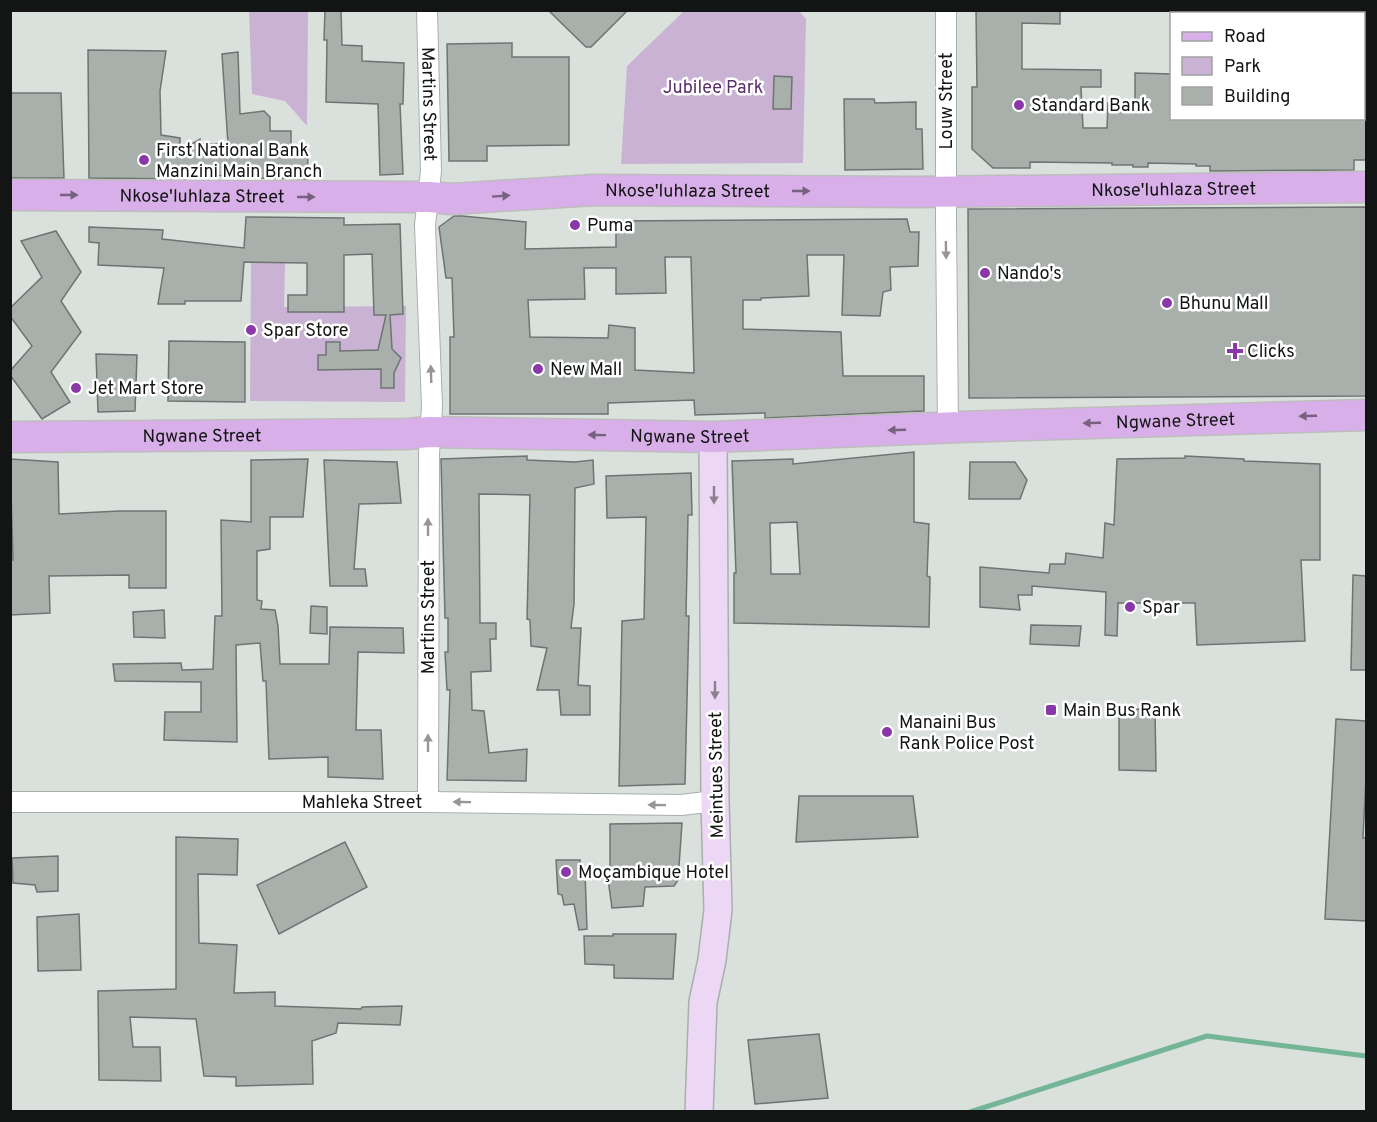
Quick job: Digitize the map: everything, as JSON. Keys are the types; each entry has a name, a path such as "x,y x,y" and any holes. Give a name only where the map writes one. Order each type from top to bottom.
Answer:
{"main road":[{"name":"Nkose'luhlaza Street","path":"10,195 452,199 593,190 946,192 1366,187"},
{"name":"Ngwane Street","path":"10,437 429,432 713,437 1366,415"}],"street":[{"name":"Martins Street","path":"427,10 431,171 425,225 432,406 429,432 428,802"},
{"name":"Louw Street","path":"946,10 948,428"},
{"name":"Meintues Street","path":"699,1112 703,1002 712,960 718,910 715,801 713,437"},
{"name":"Mahleka Street","path":"10,802 428,802 681,805 715,801"}],"green space":[{"path":"249,11 308,11 307,126 285,101 252,94"},
{"name":"Jubilee Park","path":"684,11 799,11 806,19 803,163 621,164 627,66"},
{"path":"251,263 285,263 284,307 406,306 405,402 250,401"}],"building":[{"path":"325,10 341,10 342,45 362,46 362,61 404,63 403,104 400,104 403,174 380,175 378,104 326,102"},
{"path":"548,10 628,10 591,47 586,47"},
{"path":"976,10 1060,10 1060,24 1022,23 1022,69 1101,70 1101,87 1081,87 1083,128 1107,128 1108,103 1135,104 1135,73 1170,74 1170,120 1366,119 1366,160 1354,160 1354,170 1210,171 1210,166 1196,166 1196,164 1148,163 1148,167 1133,167 1133,165 1112,165 1112,163 1030,162 1030,168 993,168 972,149 972,87 977,87"},
{"path":"512,43 512,57 569,57 569,145 487,146 487,161 449,161 447,44"},
{"path":"88,50 166,51 160,91 161,135 180,138 180,151 200,139 200,144 228,144 222,54 238,52 240,114 264,111 270,117 270,131 291,131 291,155 308,155 307,179 254,178 254,175 203,176 183,179 89,178"},
{"path":"774,76 792,77 791,109 773,109"},
{"path":"10,93 61,93 64,178 10,178"},
{"path":"844,99 874,99 875,103 916,102 916,129 922,129 923,169 845,170"},
{"name":"Bhunu Mall","path":"1366,207 1366,396 969,398 968,209"},
{"path":"454,216 526,222 525,249 616,247 616,221 907,219 910,232 919,232 918,266 890,267 891,290 883,292 880,316 842,315 844,255 807,255 809,296 743,300 743,329 841,332 843,376 924,376 924,411 765,418 765,413 695,415 694,400 608,403 608,414 450,414 450,337 454,337 452,278 446,278 439,227","holes":["665,257 691,257 694,373 635,370 635,328 609,325 608,338 530,337 528,300 585,299 584,268 616,268 616,294 666,293"]},
{"path":"246,217 344,218 344,225 400,224 403,314 390,315 392,349 401,358 394,373 394,388 381,388 381,369 318,370 318,355 326,355 326,342 340,342 340,351 378,350 386,315 374,315 372,254 344,255 344,312 288,312 288,295 307,295 307,263 244,262 241,301 185,301 185,304 158,304 164,268 98,265 99,243 89,242 89,227 163,230 162,239 244,248"},
{"path":"56,231 81,272 61,301 81,332 51,372 70,402 42,419 10,375 10,371 32,346 10,316 10,308 42,277 21,241"},
{"path":"169,341 245,342 245,402 168,401"},
{"path":"96,354 137,355 135,411 98,412"},
{"path":"914,452 914,522 929,524 927,576 930,577 929,627 734,623 734,573 736,573 732,461 793,459 793,464","holes":["797,522 800,574 771,574 770,523"]},
{"path":"527,456 527,460 575,462 593,460 594,484 575,488 574,604 571,628 581,628 578,685 590,686 590,715 561,715 559,690 537,690 547,648 531,646 530,620 527,619 530,495 479,494 480,623 496,623 496,639 490,639 491,671 471,672 472,710 484,711 489,753 527,749 526,781 447,780 450,690 447,690 445,652 448,652 448,618 445,618 441,459"},
{"path":"1185,456 1320,464 1320,560 1301,560 1305,641 1197,645 1195,603 1118,603 1117,636 1105,635 1106,592 1032,586 1032,595 1018,595 1020,610 980,607 980,567 1049,573 1050,564 1065,564 1066,553 1103,558 1105,523 1114,525 1117,459 1185,458"},
{"path":"10,459 58,462 59,514 166,511 166,588 129,588 129,575 49,576 50,613 10,615 10,560 13,560"},
{"path":"308,459 303,517 270,517 270,549 257,551 257,600 262,601 261,609 275,610 280,664 329,664 330,627 403,628 404,653 358,652 356,730 381,730 383,779 328,777 328,757 269,759 266,681 263,681 260,643 236,645 237,742 164,740 165,712 201,712 201,682 115,681 113,664 181,663 182,670 213,669 215,616 222,616 221,520 251,522 251,460"},
{"path":"324,460 397,462 401,503 359,504 354,569 365,569 367,586 330,586"},
{"path":"970,462 1015,462 1027,480 1020,499 969,499"},
{"path":"691,473 692,515 688,515 686,616 689,616 685,784 619,786 622,621 644,619 646,517 607,518 606,476"},
{"path":"1353,575 1366,576 1366,670 1351,670"},
{"path":"311,606 327,607 327,634 310,633"},
{"path":"164,610 165,638 134,637 133,612"},
{"path":"1031,625 1081,626 1079,646 1030,644"},
{"path":"1119,707 1155,711 1156,771 1119,770"},
{"path":"1336,719 1366,721 1363,838 1366,838 1366,921 1325,919"},
{"path":"799,796 913,796 918,837 796,842"},
{"path":"682,823 678,880 674,886 645,887 643,906 612,908 608,879 610,879 610,824"},
{"path":"176,837 238,839 237,875 198,874 199,943 237,945 234,993 275,992 275,1006 361,1009 362,1007 402,1006 400,1025 338,1023 336,1033 312,1041 313,1084 236,1086 236,1077 204,1076 196,1019 130,1017 133,1047 160,1047 161,1081 99,1080 98,991 176,989"},
{"path":"345,842 367,887 279,934 257,885"},
{"path":"58,856 58,891 37,892 35,885 13,883 12,858"},
{"path":"556,860 580,860 580,870 585,872 587,929 579,930 574,904 564,905 562,895 558,894"},
{"path":"79,914 81,970 38,971 37,917"},
{"path":"613,934 676,934 673,979 614,978 614,965 585,964 584,936 613,936"},
{"path":"819,1034 828,1098 755,1104 748,1040"}],"waterway":[{"path":"970,1112 1207,1036 1366,1056"}],"place":[{"name":"Standard Bank","path":"1019,105"},
{"name":"First National Bank Manzini Main Branch","path":"144,160"},
{"name":"Puma","path":"575,225"},
{"name":"Nando's","path":"985,273"},
{"name":"Bhunu Mall","path":"1167,303"},
{"name":"Spar Store","path":"251,330"},
{"name":"Clicks","path":"1235,351"},
{"name":"New Mall","path":"538,369"},
{"name":"Jet Mart Store","path":"76,388"},
{"name":"Spar","path":"1130,607"},
{"name":"Main Bus Rank","path":"1051,710"},
{"name":"Manaini Bus Rank Police Post","path":"887,732"},
{"name":"Moçambique Hotel","path":"566,872"}]}
